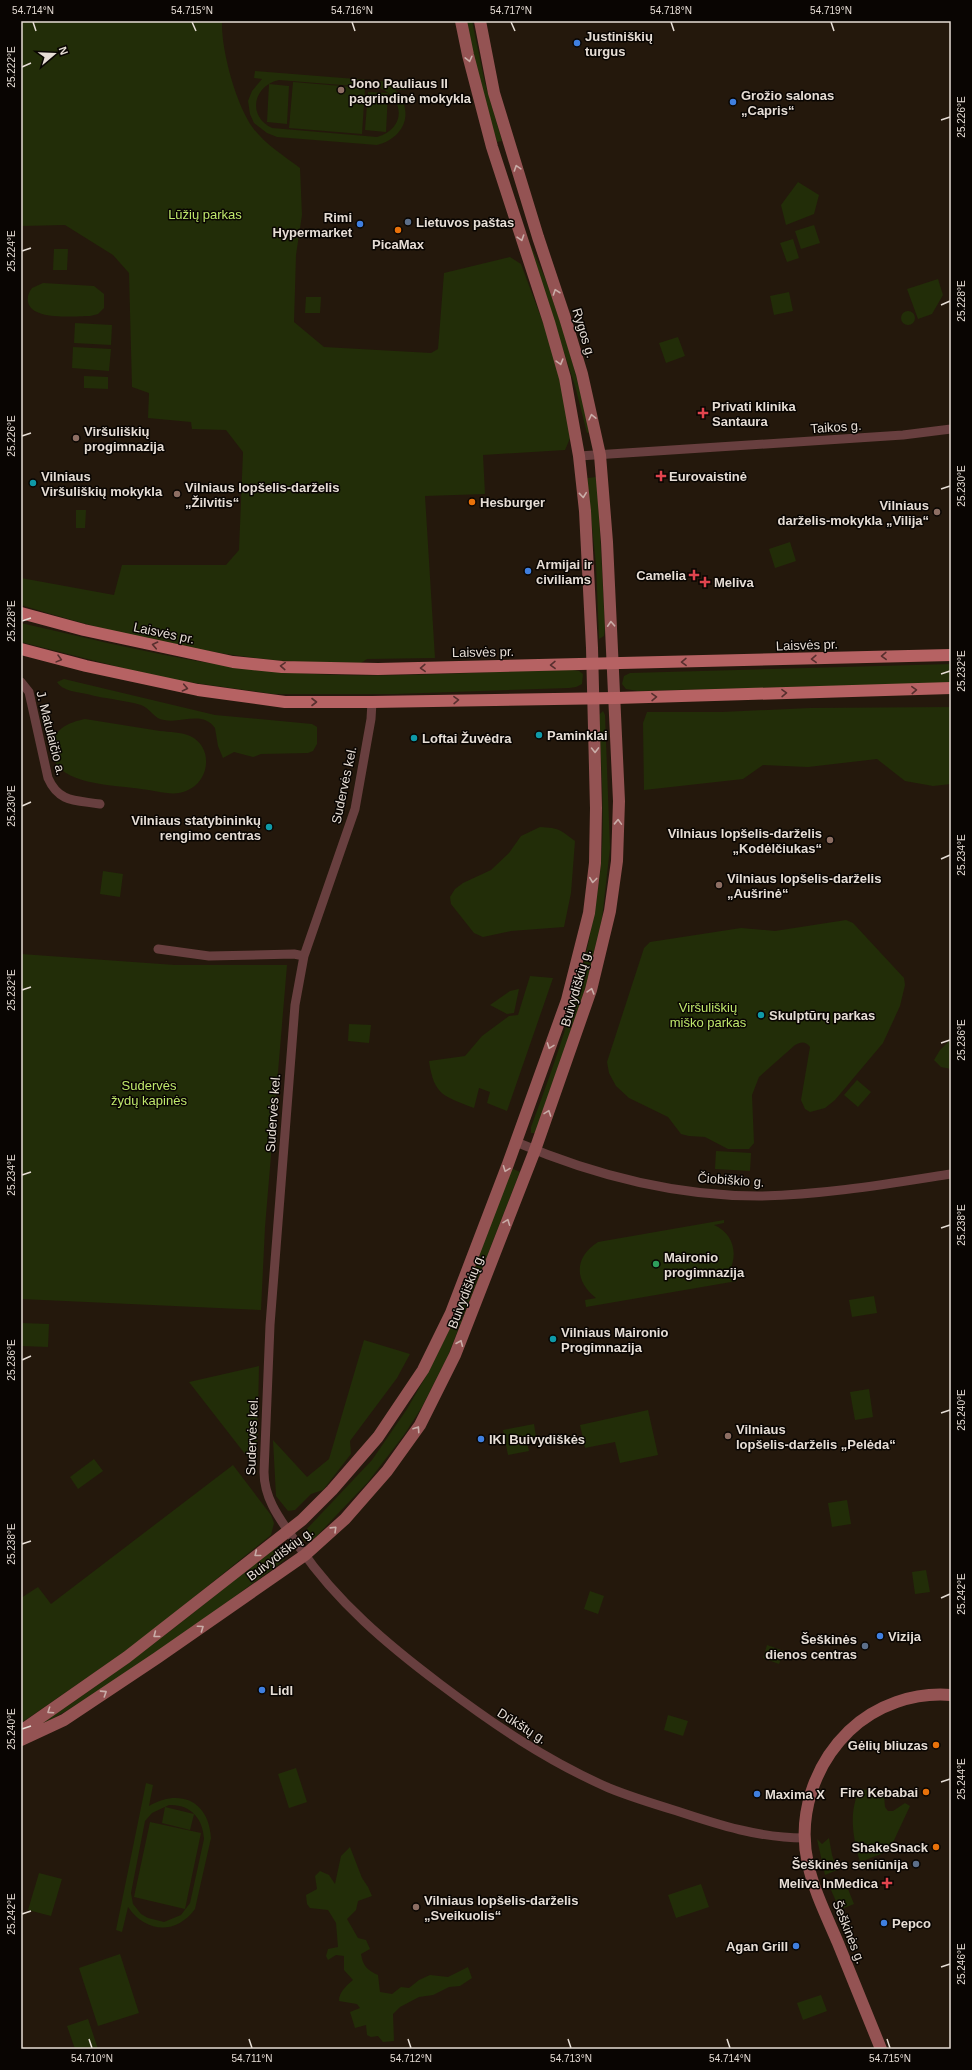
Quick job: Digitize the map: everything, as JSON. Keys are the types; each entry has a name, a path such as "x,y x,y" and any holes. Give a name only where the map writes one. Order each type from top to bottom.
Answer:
{"main road":[{"path":"461,21 468,55 492,146 549,322 565,378 579,456 587,545 592,664"},
{"name":"Rygos g.","path":"480,21 494,93 572,339 582,374 600,455 614,663"},
{"name":"Laisvės pr.","path":"21,613 84,630 233,662 268,665 378,669 951,655"},
{"path":"21,648 86,666 230,696 285,702 372,702 593,697 616,698 951,688"},
{"name":"Buivydiškių g.","path":"21,1740 64,1720 158,1658 305,1555 345,1519 387,1472 420,1425 444,1379 472,1315 535,1150 583,1018 601,952 610,911 617,861 619,801 614,663"},
{"name":"Buivydiškių g.","path":"21,1731 127,1657 307,1515 367,1451 407,1396 423,1370 451,1313 516,1142 567,1000 588,913 595,864 596,816 592,664"},
{"name":"Šeškinės g.","path":"881,2049 812,1878 804,1838 807,1808 816,1778 828,1754 855,1724 887,1705 914,1697 951,1695"}],"street":[{"name":"Taikos g.","path":"579,456 903,436 951,429"},
{"name":"J. Matulaičio a.","path":"21,682 29,692 51,786 62,797 100,804"},
{"name":"Sudervės kel.","path":"288,1529 268,1496 264,1483 264,1472 270,1325 295,1005 304,956 355,809 371,719 372,702"},
{"path":"158,949 210,956 294,954 304,956"},
{"name":"Čiobiškio g.","path":"516,1142 560,1160 633,1182 735,1195 778,1195 828,1192 951,1174"},
{"name":"Dūkštų g.","path":"288,1529 305,1555 335,1592 378,1634 492,1724 533,1749 610,1788 707,1821 755,1834 804,1838"}],"green space":[{"name":"Lūžių parkas","path":"21,21 222,21 222,33 227,62 235,92 247,118 253,128 263,139 275,150 300,168 302,215 296,255 294,322 324,347 431,353 438,349 444,273 510,257 521,264 551,344 561,381 571,436 565,450 483,455 485,494 425,496 435,658 367,659 361,663 294,662 218,653 152,640 86,624 21,605 21,578 114,595 122,565 226,565 239,550 243,452 226,430 192,429 191,422 148,418 149,393 132,387 129,273 113,255 65,225 21,226"},
{"path":"466,21 472,21 485,83 502,141 497,142 477,74"},
{"path":"255,71 406,83 406,90 395,90 405,106 404,123 394,136 377,145 277,137 267,133 254,123 250,114 248,101 252,91 262,79 254,78","holes":["279,80 380,88 388,93 394,100 398,107 399,114 393,128 377,137 272,128 264,123 256,109 256,102 263,88 270,83"]},
{"path":"293,82 365,88 362,134 289,128"},
{"path":"269,84 289,86 287,124 267,122"},
{"path":"368,92 388,93 386,132 365,130"},
{"path":"798,182 819,195 814,214 786,225 781,205"},
{"path":"814,225 820,243 801,249 795,231"},
{"path":"525,232 545,278 565,335 591,432 587,433 575,386"},
{"path":"793,239 799,258 787,262 780,243"},
{"path":"54,249 68,249 67,270 53,270"},
{"path":"938,279 943,295 932,314 918,319 907,289"},
{"path":"43,283 94,286 104,294 104,308 98,314 90,316 65,317 45,315 37,312 31,308 28,302 28,296 32,288"},
{"path":"789,292 793,311 774,315 770,296"},
{"path":"306,297 321,297 320,313 305,313"},
{"path":"905,311 911,311 915,315 915,321 911,325 905,325 901,321 901,315"},
{"path":"75,323 112,325 111,345 74,343"},
{"path":"678,337 685,356 666,363 659,343"},
{"path":"73,347 111,349 109,371 72,368"},
{"path":"84,376 108,377 108,389 84,388"},
{"path":"597,477 605,628 604,636 599,639 596,565 587,478"},
{"path":"76,510 86,510 85,528 76,528"},
{"path":"790,542 796,561 775,568 769,549"},
{"path":"21,623 184,659 250,669 283,672 389,675 567,669 579,671 583,674 582,684 569,688 395,694 273,694 166,679 21,642"},
{"path":"951,664 951,683 638,691 626,689 622,684 624,676 630,673"},
{"path":"64,679 215,715 312,724 317,727 317,744 313,751 308,753 261,754 253,757 234,752 223,758 218,746 215,728 204,720 191,719 171,721 161,719 141,705 66,689 57,682"},
{"path":"951,707 951,784 933,786 905,781 877,759 808,767 763,765 743,779 644,790 643,723 647,712 722,712 810,708"},
{"path":"603,711 605,715 610,848 602,919 581,1006 535,1133 531,1133 531,1127 575,998 591,932 597,898 603,827 599,715"},
{"path":"85,719 179,733 190,736 198,741 203,748 206,756 204,773 194,787 181,793 164,793 97,783 82,780 68,774 58,766 53,755 54,740 59,731 66,725"},
{"path":"540,827 559,830 575,841 571,893 564,927 511,931 483,937 474,933 451,904 450,897 455,889 463,883 491,870 509,853 521,836"},
{"path":"103,871 123,874 120,897 100,894"},
{"name":"Viršuliškių miško parkas","path":"846,920 853,923 904,978 905,985 900,1006 883,1043 835,1100 825,1108 810,1112 805,1109 801,1100 810,1047 803,1043 795,1045 759,1077 752,1095 754,1143 749,1149 728,1149 705,1137 681,1134 668,1117 629,1098 616,1086 609,1073 607,1062 644,948 650,942 741,928 775,931"},
{"name":"Sudervės žydų kapinės","path":"21,954 175,965 287,965 265,1227 261,1310 21,1299"},
{"path":"530,976 553,978 507,1111 487,1103 490,1092 479,1088 474,1108 455,1101 442,1093 434,1081 429,1061 465,1056 482,1036 509,1016 518,1015"},
{"path":"519,989 514,1013 507,1014 490,1005 510,991"},
{"path":"349,1024 371,1025 369,1043 348,1041"},
{"path":"951,1039 951,1069 941,1067 934,1060 940,1050"},
{"path":"857,1080 871,1092 858,1107 844,1095"},
{"path":"716,1151 751,1153 750,1171 715,1169"},
{"path":"511,1168 520,1172 447,1358 422,1407 404,1435 368,1482 312,1541 304,1541 302,1534 372,1460 407,1409 426,1376 446,1336"},
{"name":"Maironio progimnazija","path":"724,1220 724,1223 714,1225 727,1234 731,1240 734,1254 731,1268 727,1275 735,1274 737,1281 586,1307 585,1300 596,1298 584,1284 581,1277 581,1262 584,1255 598,1242"},
{"path":"874,1296 877,1313 852,1317 849,1300"},
{"path":"21,1323 49,1324 48,1347 21,1346"},
{"path":"364,1340 410,1354 397,1378 350,1441 351,1454 323,1490 311,1494 295,1510 288,1511 276,1496 273,1440 307,1477 329,1459"},
{"path":"259,1366 257,1461 252,1463 189,1382"},
{"path":"869,1389 873,1417 855,1420 850,1392"},
{"path":"648,1410 658,1455 620,1463 615,1442 585,1448 580,1425"},
{"path":"534,1424 536,1437 526,1439 529,1451 508,1455 503,1430"},
{"path":"94,1459 103,1471 78,1489 70,1477"},
{"path":"233,1465 271,1515 274,1523 271,1535 136,1644 21,1723 21,1598 38,1587 51,1604"},
{"path":"847,1500 851,1524 832,1527 828,1503"},
{"path":"276,1547 282,1547 287,1554 284,1560 278,1565 121,1677 21,1736 55,1715 120,1669"},
{"path":"926,1570 930,1592 915,1594 912,1572"},
{"path":"590,1591 604,1596 598,1614 584,1609"},
{"path":"767,1645 784,1651 779,1664 763,1658"},
{"path":"668,1715 688,1721 683,1736 664,1730"},
{"path":"296,1768 307,1802 289,1808 278,1774"},
{"path":"146,1783 153,1785 149,1806 171,1798 182,1798 191,1801 199,1807 205,1815 209,1825 211,1838 195,1909 187,1917 170,1927 161,1928 143,1922 135,1916 128,1907 122,1932 116,1930","holes":["169,1805 177,1805 189,1810 198,1819 204,1839 190,1903 181,1915 164,1922 148,1918 141,1914 133,1904 131,1893 145,1821 152,1813"]},
{"path":"860,1789 876,1791 884,1796 885,1807 888,1811 893,1811 905,1803 910,1806 889,1851 860,1862 855,1844 853,1816 856,1798"},
{"path":"165,1807 194,1814 190,1830 162,1823"},
{"path":"150,1822 201,1833 185,1909 134,1897"},
{"path":"829,1838 832,1855 837,1870 825,1875 817,1839 822,1844"},
{"path":"350,1847 362,1878 372,1896 358,1901 356,1910 347,1919 358,1938 366,1940 370,1949 361,1954 362,1958 364,1965 378,1975 380,1992 392,1994 401,1987 409,1988 419,1980 430,1975 448,1977 468,1967 472,1978 460,1986 449,1987 433,1995 419,1997 400,2007 393,2014 394,2041 383,2042 378,2036 371,2037 367,2035 366,2025 355,2028 350,2012 360,2008 357,2004 339,2001 345,1987 353,1980 344,1970 344,1956 336,1955 328,1960 326,1956 328,1949 338,1947 336,1923 328,1910 310,1908 307,1904 306,1895 317,1889 315,1876 320,1871 329,1875 335,1884 341,1856"},
{"path":"39,1873 62,1879 51,1916 28,1910"},
{"path":"844,1883 846,1884 854,1904 842,1909 838,1906 831,1890 832,1887"},
{"path":"701,1884 709,1907 676,1918 668,1895"},
{"path":"120,1954 139,2013 98,2026 79,1968"},
{"path":"821,1995 827,2011 803,2020 797,2003"},
{"path":"88,2019 98,2049 75,2049 67,2026"}],"place":[{"name":"Justiniškių turgus","path":"577,43"},
{"name":"Jono Pauliaus II pagrindinė mokykla","path":"341,90"},
{"name":"Grožio salonas „Capris“","path":"733,102"},
{"name":"Lietuvos paštas","path":"408,222"},
{"name":"Rimi Hypermarket","path":"360,224"},
{"name":"PicaMax","path":"398,230"},
{"name":"Privati klinika Santaura","path":"703,413"},
{"name":"Viršuliškių progimnazija","path":"76,438"},
{"name":"Eurovaistinė","path":"661,476"},
{"name":"Vilniaus Viršuliškių mokykla","path":"33,483"},
{"name":"Vilniaus lopšelis-darželis „Žilvitis“","path":"177,494"},
{"name":"Hesburger","path":"472,502"},
{"name":"Vilniaus darželis-mokykla „Vilija“","path":"937,512"},
{"name":"Armijai ir civiliams","path":"528,571"},
{"name":"Camelia","path":"694,575"},
{"name":"Meliva","path":"705,582"},
{"name":"Paminklai","path":"539,735"},
{"name":"Loftai Žuvėdra","path":"414,738"},
{"name":"Vilniaus statybininkų rengimo centras","path":"269,827"},
{"name":"Vilniaus lopšelis-darželis „Kodėlčiukas“","path":"830,840"},
{"name":"Vilniaus lopšelis-darželis „Aušrinė“","path":"719,885"},
{"name":"Skulptūrų parkas","path":"761,1015"},
{"name":"Maironio progimnazija","path":"656,1264"},
{"name":"Vilniaus Maironio Progimnazija","path":"553,1339"},
{"name":"Vilniaus lopšelis-darželis „Pelėda“","path":"728,1436"},
{"name":"IKI Buivydiškės","path":"481,1439"},
{"name":"Vizija","path":"880,1636"},
{"name":"Šeškinės dienos centras","path":"865,1646"},
{"name":"Lidl","path":"262,1690"},
{"name":"Gėlių bliuzas","path":"936,1745"},
{"name":"Fire Kebabai","path":"926,1792"},
{"name":"Maxima X","path":"757,1794"},
{"name":"ShakeSnack","path":"936,1847"},
{"name":"Šeškinės seniūnija","path":"916,1864"},
{"name":"Meliva InMedica","path":"887,1883"},
{"name":"Vilniaus lopšelis-darželis „Sveikuolis“","path":"416,1907"},
{"name":"Pepco","path":"884,1923"},
{"name":"Agan Grill","path":"796,1946"}]}
